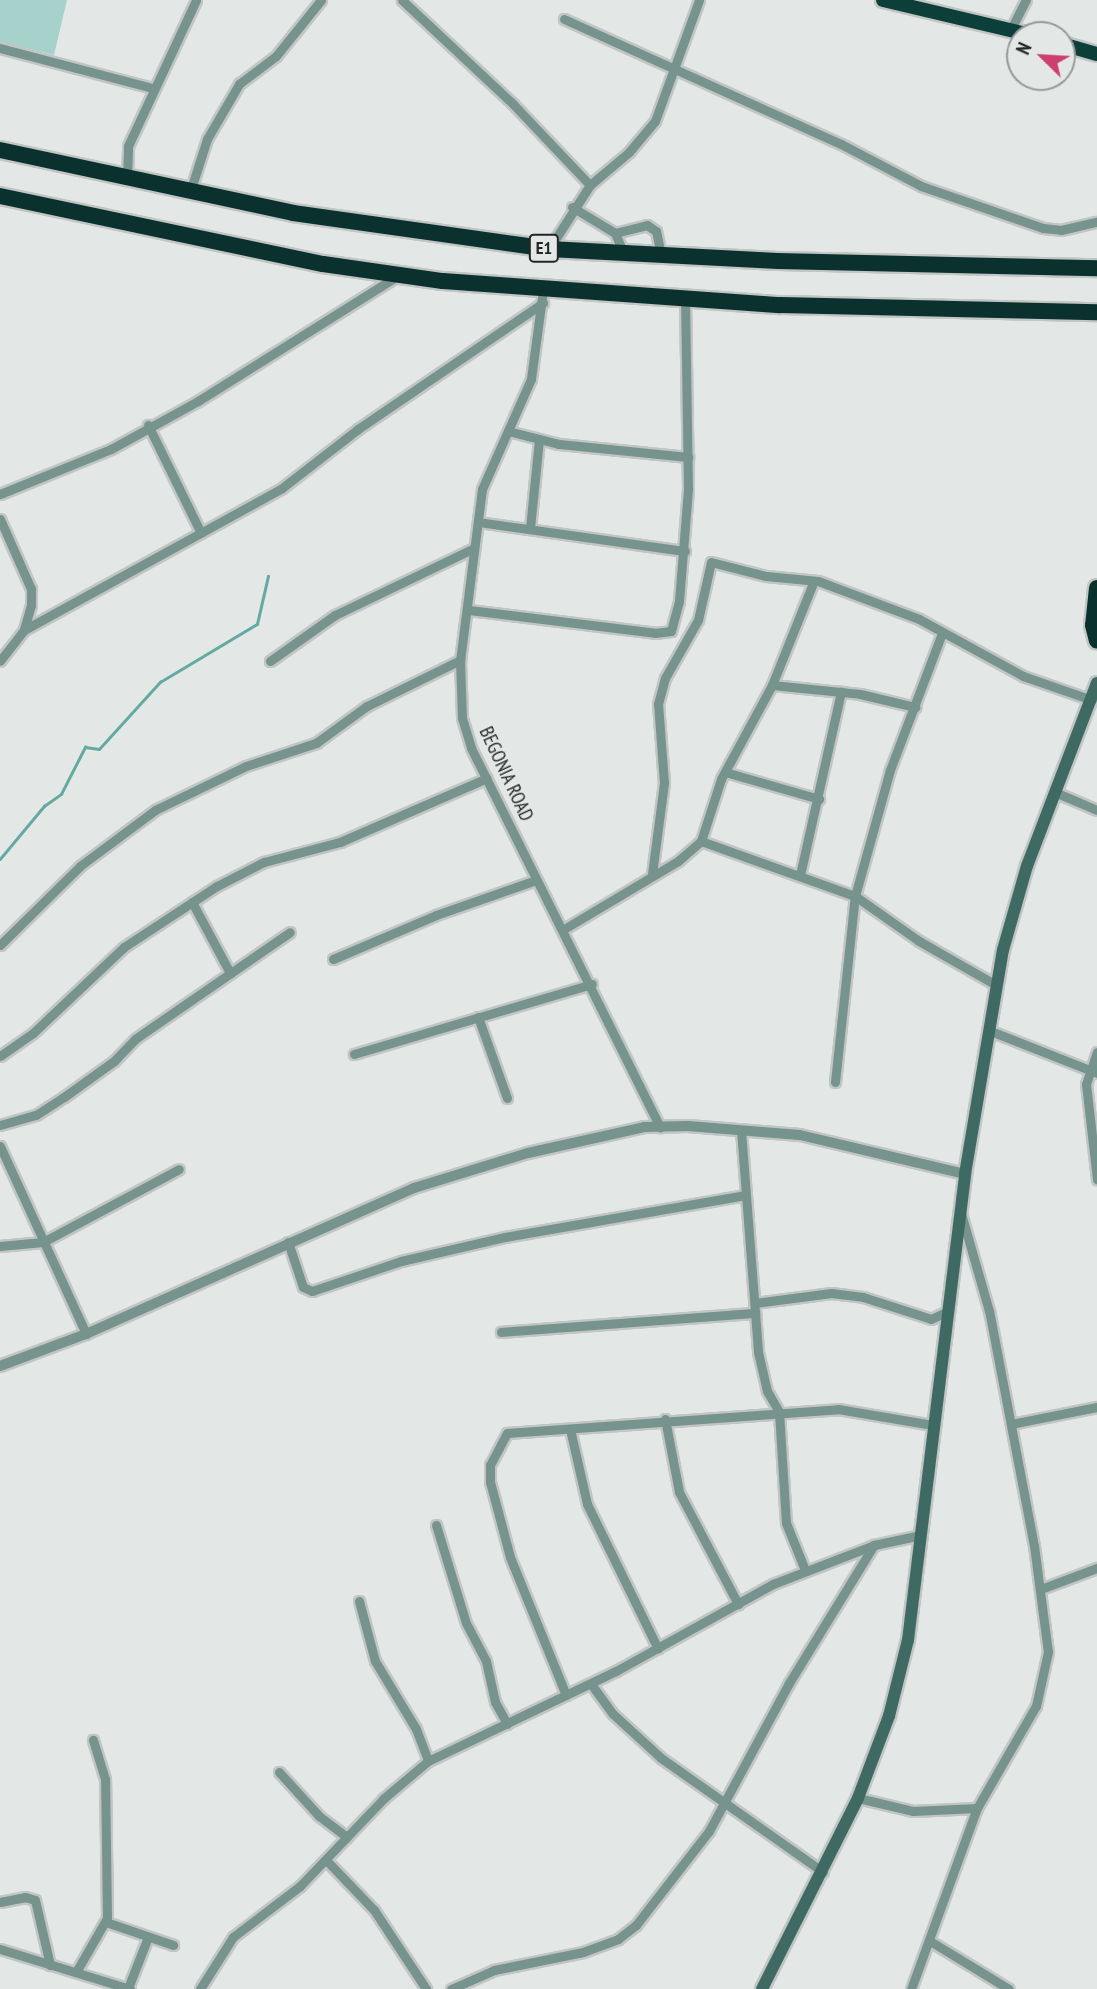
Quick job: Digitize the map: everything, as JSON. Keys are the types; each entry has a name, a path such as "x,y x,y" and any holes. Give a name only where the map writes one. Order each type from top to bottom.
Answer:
{"highway":[{"path":"883,0 1006,28"},
{"path":"1076,48 1097,54"},
{"name":"E1","path":"0,150 189,194 454,238 549,248 661,255 1097,268"},
{"name":"E1","path":"0,196 220,244 543,297 1097,312"},
{"path":"1097,588 1093,625 1097,641"}],"main road":[{"path":"762,1989 859,1798 889,1716 908,1640 946,1312 996,985 1020,890 1097,683"}],"street":[{"path":"127,178 128,146 152,88 196,0"},
{"path":"189,194 206,139 239,84 276,56 321,0"},
{"path":"402,0 513,104 590,185"},
{"path":"549,248 572,207 590,185 648,132 699,0"},
{"path":"1015,21 1026,0"},
{"path":"564,19 675,66 921,186 1043,228 1061,230 1097,222"},
{"path":"0,48 152,88"},
{"path":"572,207 615,233 623,252"},
{"path":"615,233 648,225 656,230 661,255"},
{"path":"0,494 111,449 148,425 233,381 399,275"},
{"path":"0,661 24,630 282,488 358,429 543,297"},
{"name":"BEGONIA ROAD","path":"543,297 531,379 509,431 486,475 460,660 465,732 536,880 592,984 660,1127"},
{"path":"468,610 664,634 671,631 679,601 685,551 688,457 685,300"},
{"path":"148,425 201,533"},
{"path":"509,431 539,440 688,457"},
{"path":"530,528 539,440"},
{"path":"0,520 30,589 24,630"},
{"path":"478,522 685,551"},
{"path":"270,661 335,615 474,548"},
{"path":"652,874 664,783 658,704 665,678 698,620 707,566 716,560 766,576 813,583 919,619 1023,676 1092,700"},
{"path":"564,929 652,874 678,861 701,841 725,772 772,685 813,583"},
{"path":"835,1082 855,896 890,770 942,633"},
{"path":"0,946 80,866 155,810 246,766 316,743 367,706 460,660"},
{"path":"772,685 841,692 915,706"},
{"path":"800,876 841,692"},
{"path":"725,772 819,799"},
{"path":"0,1056 33,1033 124,947 192,902 264,862 340,842 486,778"},
{"path":"1057,793 1097,810"},
{"path":"701,841 855,896 919,941 996,985"},
{"path":"333,959 436,915 536,880"},
{"path":"192,902 230,973"},
{"path":"0,1125 36,1115 290,932"},
{"path":"354,1054 592,984"},
{"path":"478,1017 507,1098"},
{"path":"988,1030 1093,1072"},
{"path":"1097,1052 1086,1092 1097,1179"},
{"path":"0,1366 86,1334 414,1188 528,1153 660,1127 741,1130 800,1135 965,1174"},
{"path":"741,1130 755,1308 767,1391 779,1412 786,1523 805,1570"},
{"path":"0,1146 86,1334"},
{"path":"0,1246 43,1242 179,1169"},
{"path":"288,1242 303,1287 312,1291 401,1261 505,1237 745,1195"},
{"path":"911,1989 977,1808 1036,1706 1046,1674 1041,1589 1011,1423 989,1311 960,1210"},
{"path":"501,1332 755,1308 831,1293 863,1297 931,1319 946,1312"},
{"path":"1011,1423 1097,1407"},
{"path":"566,1695 510,1557 489,1473 507,1433 665,1419 838,1409 933,1425"},
{"path":"665,1419 679,1492 738,1604"},
{"path":"570,1429 587,1504 658,1649"},
{"path":"436,1525 466,1623 486,1661 495,1702 507,1724"},
{"path":"200,1989 233,1937 327,1861 346,1837 428,1761 591,1684 805,1570 874,1545 920,1535"},
{"path":"451,1989 487,1972 551,1961 626,1935 682,1871 789,1683 874,1545"},
{"path":"1041,1589 1097,1568"},
{"path":"359,1601 375,1661 416,1729 428,1761"},
{"path":"591,1684 630,1731 723,1803 823,1872"},
{"path":"76,1972 106,1922 105,1779 93,1740"},
{"path":"279,1772 326,1822 346,1837"},
{"path":"859,1798 913,1811 977,1808"},
{"path":"327,1861 374,1910 426,1989"},
{"path":"0,1902 25,1897 36,1900 50,1965"},
{"path":"106,1922 173,1945"},
{"path":"0,1949 129,1989 148,1937"},
{"path":"930,1941 1009,1989"}],"shaded area":[{"path":"0,0 67,0 54,55 0,42"}],"waterway":[{"path":"0,859 44,806 61,794 85,747 99,749 160,682 257,624 268,576"}]}
